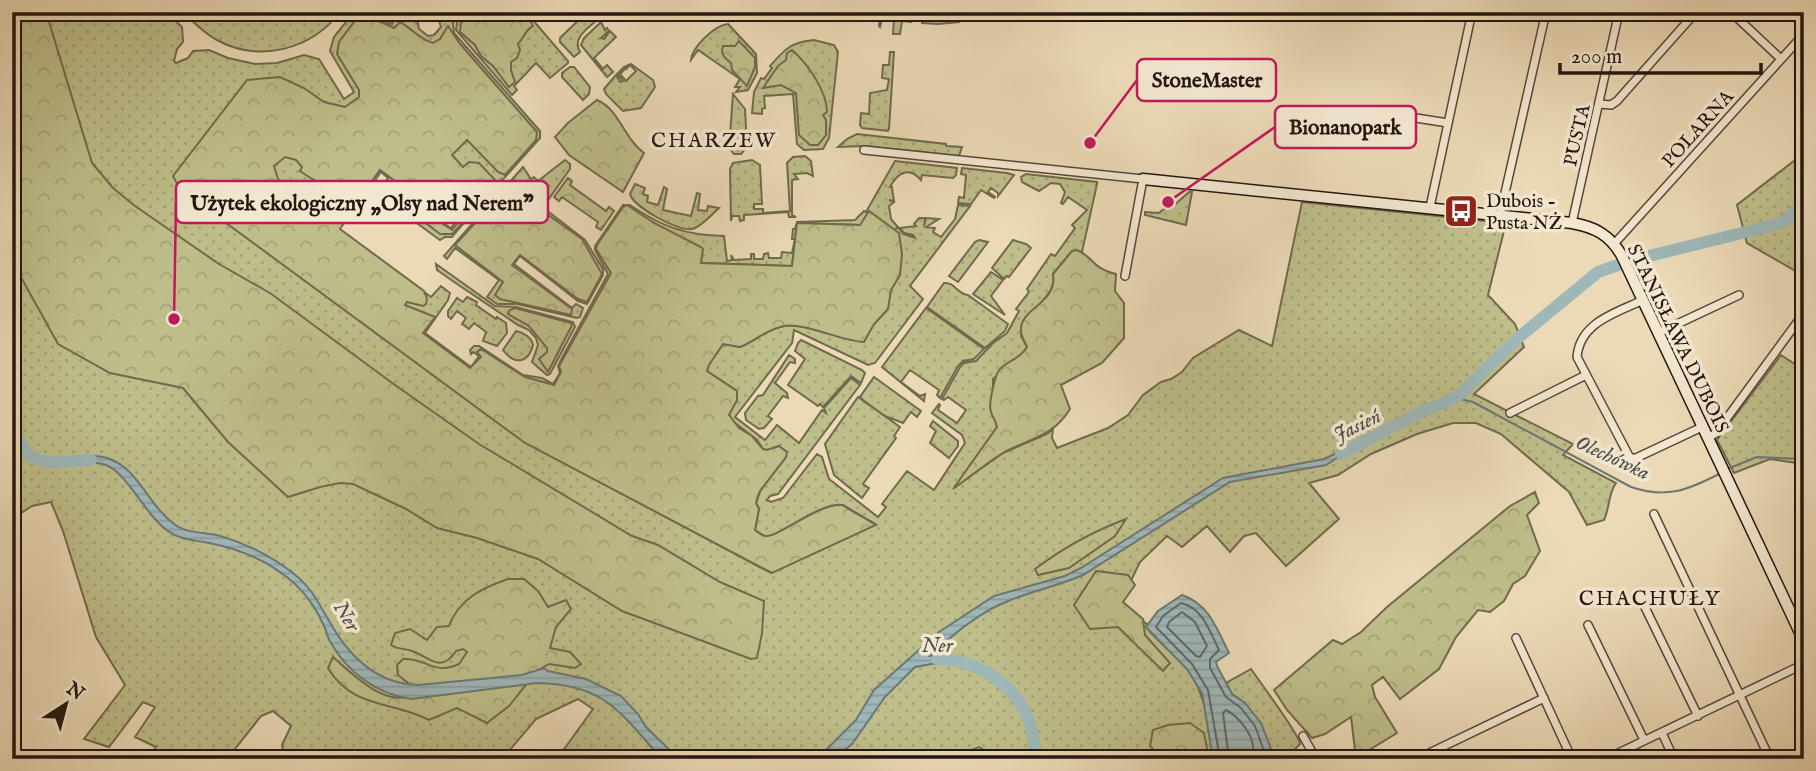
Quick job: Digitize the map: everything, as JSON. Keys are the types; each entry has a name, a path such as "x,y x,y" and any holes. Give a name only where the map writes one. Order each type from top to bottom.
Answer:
{"street":[{"path":"1430,207 1472,12"},
{"path":"1500,215 1546,12"},
{"name":"PUSTA","path":"1572,223 1619,12"},
{"path":"1600,104 1613,104 1696,12"},
{"path":"1731,12 1781,59"},
{"name":"POLARNA","path":"1614,244 1804,34"},
{"path":"1416,118 1448,123"},
{"name":"STANISŁAWA DUBOIS","path":"864,150 1430,207 1572,223 1599,231 1614,244 1622,256 1804,641"},
{"path":"1125,276 1143,179"},
{"path":"1658,333 1739,295"},
{"path":"1643,300 1593,324 1581,340 1577,357 1630,458 1636,458 1702,427"},
{"path":"1708,438 1716,433 1804,313"},
{"path":"1510,413 1586,375"},
{"path":"1654,514 1770,759"},
{"path":"1639,595 1698,716"},
{"path":"1588,625 1644,740"},
{"path":"1516,638 1573,759"},
{"path":"1606,759 1804,664"},
{"path":"1417,759 1544,698"},
{"path":"1662,733 1674,759"},
{"path":"1303,736 1316,759"},
{"path":"1795,759 1804,754"}],"green space":[{"path":"12,12 125,12 127,16 137,12 166,12 182,27 183,42 177,49 174,61 176,63 188,58 193,51 209,50 228,58 255,64 277,63 304,55 319,59 344,99 354,92 330,51 334,37 354,12 389,12 385,21 392,24 397,13 418,23 419,29 428,36 434,35 441,27 437,15 439,16 439,12 463,12 453,23 454,33 540,131 540,138 473,213 453,202 440,221 451,228 461,214 468,218 452,237 440,240 392,205 385,213 376,207 393,183 388,180 375,196 388,178 381,172 360,201 367,206 374,200 364,214 355,208 339,229 431,297 441,286 450,293 425,333 471,367 479,356 473,352 471,354 470,350 479,346 523,375 542,378 553,384 560,373 558,366 608,274 595,246 623,205 630,205 674,228 697,234 724,236 727,261 732,260 731,255 734,260 751,259 751,254 754,254 754,259 763,259 764,254 768,253 769,258 781,258 782,252 792,253 795,239 792,239 793,229 797,222 855,220 866,212 895,161 957,168 953,178 922,175 921,180 912,173 903,173 890,187 894,201 889,200 894,202 889,206 891,219 897,226 896,229 898,227 903,234 915,238 900,228 916,226 914,224 919,218 925,218 924,226 926,218 939,219 926,227 935,228 933,232 941,237 955,219 958,205 970,206 910,286 923,299 875,363 868,365 794,330 792,343 735,417 765,440 777,425 799,443 822,410 826,413 824,408 851,378 860,385 778,494 767,500 771,502 783,498 817,454 822,457 829,479 878,517 886,507 882,504 907,471 934,490 965,443 962,435 932,413 939,404 938,410 957,423 966,410 948,397 942,399 960,367 964,363 976,361 1007,333 1019,311 1016,309 1029,292 1027,289 1051,254 1055,256 1075,228 1072,225 1087,210 1068,197 1061,203 1065,192 1060,184 1051,183 1039,191 1022,182 1021,177 1026,174 1097,182 1082,252 1072,251 1053,274 1051,289 1021,336 1027,347 1022,355 993,379 990,406 997,427 955,487 1003,453 1053,429 1052,438 1057,448 1108,428 1128,415 1143,395 1182,372 1193,358 1239,330 1272,346 1302,202 1506,223 1488,295 1515,324 1524,347 1474,394 1573,444 1563,455 1616,483 1604,520 1587,525 1569,492 1501,434 1476,423 1453,423 1417,434 1371,454 1338,475 1309,483 1339,519 1286,566 1256,533 1244,536 1230,552 1207,526 1182,547 1167,536 1140,562 1120,603 1147,624 1146,627 1188,670 1194,680 1206,713 1213,759 988,759 990,754 979,747 949,759 557,759 593,709 578,699 536,719 502,759 284,759 282,745 291,726 273,711 261,716 227,759 148,759 156,747 135,737 155,707 143,702 109,747 84,739 125,685 96,637 63,531 51,502 32,506 12,519 17,491 12,485","holes":["797,223 860,225 900,275 890,290 888,309 874,324 864,341 792,325 784,326 740,347 723,344 708,365 707,371 737,391 737,400 729,411 730,419 757,440 763,449 779,446 786,457 760,491 756,503 759,509 755,530 764,536 771,535 822,509 843,505 875,524 771,573 525,442 701,263 792,266"]},
{"path":"12,12 46,12 92,163 113,188 219,264 270,293 479,444 632,536 658,545 720,582 764,601 757,658 751,659 622,611 538,559 477,538 437,528 406,509 353,484 340,483 320,487 288,497 228,442 183,388 110,373 58,344 12,261"},
{"path":"183,12 340,12 314,36 299,44 283,49 250,51 217,40"},
{"path":"467,12 526,12 568,63 550,78 536,63 514,86 517,90 512,95 456,30 457,22"},
{"path":"473,12 522,12 533,26 518,44 520,50 517,58 511,62 515,82 509,87 493,66 481,56 475,45 460,32 461,23"},
{"path":"587,12 597,20 579,38 580,52 574,57 560,42 560,38"},
{"path":"880,12 960,12 959,22 938,24 922,23 922,14 912,13 911,22 902,21 900,34 893,34 894,19 882,19 880,27"},
{"path":"360,14 394,28 400,22 433,43 440,39 448,26 460,44 537,132 536,140 505,175 498,172 467,140 452,155 463,167 469,162 479,163 496,181 473,210 452,199 437,220 452,230 463,216 466,219 452,234 440,234 394,199 385,210 382,205 395,181 380,170 358,200 306,175 300,171 302,167 296,160 285,157 274,166 278,179 322,213 327,214 331,210 330,200 348,213 340,229 424,291 426,304 423,306 407,302 405,305 435,317 423,333 470,368 481,357 477,352 481,349 525,377 554,385 561,372 559,366 611,273 596,249 597,245 627,205 654,223 701,247 701,263 792,266 797,223 860,225 869,211 899,233 902,254 900,275 891,290 888,309 874,324 864,342 792,325 784,326 740,347 723,344 707,371 737,391 737,400 729,415 739,428 752,436 763,449 779,446 787,452 760,491 756,503 759,509 755,530 764,536 771,535 822,509 842,505 876,525 772,573 525,443 180,189 173,176 247,80 280,77 304,88 324,102 345,107 359,97 359,90 337,54 339,42"},
{"path":"601,22 605,30 607,28 609,31 601,38 604,39 610,31 616,37 594,58 603,69 607,65 613,72 607,77 581,45 584,38"},
{"path":"728,24 756,54 757,73 748,90 736,92 740,87 735,87 740,79 698,50 691,60 695,49 705,38 717,28"},
{"path":"814,40 834,45 838,52 829,138 823,149 804,150 797,144 793,94 764,96 765,108 762,109 762,114 752,113 754,92 761,78 764,79 772,68 770,66 789,47"},
{"path":"739,41 755,58 755,67 747,86 732,70 731,63 722,52 723,46 735,46"},
{"path":"792,50 804,62 824,95 827,112 823,115 826,120 826,135 818,145 810,145 799,135 796,93 781,85 763,88 778,66 786,60 787,53"},
{"path":"890,52 894,52 889,129 862,128 861,113 869,114 870,93 887,90 889,79 882,78 883,65 889,65"},
{"path":"631,64 653,80 655,87 641,108 623,111 604,89 616,75 620,82 623,81 617,74 623,68 620,74 626,81 636,71 630,65 626,69 624,67"},
{"path":"574,67 590,87 589,94 583,100 562,77 562,73"},
{"path":"733,94 745,109 747,147 741,154 734,154 729,148"},
{"path":"597,100 611,110 644,153 623,192 569,155 555,137"},
{"path":"857,134 962,147 959,156 864,146 838,147"},
{"path":"1804,153 1804,276 1747,243 1737,205"},
{"path":"805,156 811,161 813,176 807,173 794,174 798,179 792,180 792,215 796,217 789,217 788,212 744,215 744,220 740,221 739,216 732,216 731,221 730,169 733,163 752,160 760,165 762,204 754,204 754,209 763,209 763,213 790,211 787,163 793,157"},
{"path":"565,160 570,164 570,169 546,203 545,209 585,240 603,269 603,275 587,304 578,301 520,256 514,264 572,308 576,304 583,308 580,317 517,304 497,304 487,297 499,280 455,248 447,259 444,256 486,208 491,211 493,209 502,218 511,209 522,196 509,183 523,167 531,179 534,177 538,181"},
{"path":"962,168 1014,175 998,196 991,188 988,192 994,198 981,190 971,204 958,203 959,197 964,198 966,175 961,174"},
{"path":"568,178 572,181 570,185 606,211 609,207 614,211 601,230 596,227 598,222 562,197 559,201 554,197"},
{"path":"635,184 645,188 643,194 648,196 647,202 658,205 664,187 667,189 663,210 691,216 697,193 700,194 698,210 707,211 708,206 719,208 695,228 677,227 648,212 633,199 630,194"},
{"path":"543,185 548,193 543,206 544,212 582,239 602,274 587,302 578,299 520,255 512,265 572,309 571,315 500,299 495,295 503,282 455,245 486,211 502,220 517,202 526,203 527,197 536,196 532,189"},
{"path":"1192,192 1186,225 1145,215 1145,212 1159,213 1170,209"},
{"path":"979,240 988,242 958,282 949,276"},
{"path":"1013,240 1031,248 1009,277 1004,279 992,268"},
{"path":"1077,250 1097,266 1116,274 1115,291 1124,303 1124,338 1102,363 1061,385 1070,409 1056,426 1003,453 953,489 997,427 990,408 992,390 1000,369 1027,347 1021,333 1022,323 1050,292 1053,274 1072,251"},
{"path":"436,264 495,306 516,307 573,322 575,327 550,374 547,375 532,362 538,345 529,330 437,270"},
{"path":"991,272 1003,280 991,296 1005,315 973,294"},
{"path":"944,283 951,284 1008,324 1005,331 985,348 927,307"},
{"path":"467,297 496,319 497,317 506,323 507,333 497,346 483,341 486,332 474,323 469,329 462,324 466,318 457,311 451,319 448,316 448,311 457,298 463,302"},
{"path":"515,308 571,323 548,372 539,359 547,352 547,348 529,326 508,314"},
{"path":"926,308 984,349 974,359 963,361 958,366 940,398 937,395 939,390 910,370 901,382 920,396 925,394 924,401 882,367"},
{"path":"516,331 527,336 533,345 528,356 520,360 512,358 503,350"},
{"path":"801,340 862,370 865,373 861,383 851,376 823,407 788,385 805,359 795,351"},
{"path":"789,355 795,359 795,363 790,362 775,383 787,393 788,398 783,396 768,416 772,419 764,428 759,429 746,420 745,413 758,396 763,395"},
{"path":"1781,355 1804,370 1804,464 1770,459 1734,473 1717,440"},
{"path":"874,377 921,411 917,417 911,412 903,423 885,416 863,400 860,397"},
{"path":"858,397 900,427 894,436 896,438 863,484 869,488 862,498 834,475 825,444"},
{"path":"933,421 958,441 958,446 949,458 930,443 936,431 930,426"},
{"path":"1535,492 1539,503 1527,515 1540,551 1525,576 1513,584 1504,601 1490,612 1478,610 1456,637 1439,669 1400,699 1383,677 1372,685 1375,697 1397,733 1356,758 1351,717 1325,734 1312,738 1287,710 1274,690 1333,640 1342,644 1361,632 1387,607 1510,506"},
{"path":"1126,519 1115,536 1069,568 1038,575 1035,569 1057,554"},
{"path":"1096,571 1128,575 1135,585 1123,602 1143,619 1145,635 1170,663 1163,671 1118,627 1090,629 1074,605"},
{"path":"508,579 524,579 538,591 548,607 566,600 571,609 556,627 550,648 570,652 581,664 575,668 549,664 537,671 509,706 487,723 457,708 429,720 374,702 349,691 328,668 333,657 370,688 392,697 414,694 408,683 398,675 397,665 403,659 443,668 459,664 467,652 463,649 456,651 445,662 435,662 391,645 395,633 410,629 427,640 437,627 449,626 459,609 472,596"},
{"path":"1251,669 1298,739 1300,744 1290,754 1298,759 1266,759 1271,749 1245,703 1232,694 1226,683"},
{"path":"1190,723 1204,733 1209,759 1162,759 1150,746 1153,730 1168,725"}],"water":[{"path":"1361,442 1326,465 1230,482 1083,575 1015,598 985,612 930,656 954,660 915,667 885,697 852,744 833,759 810,759 827,749 856,720 874,690 939,632 994,596 1065,576 1081,568 1223,478 1324,459"},
{"path":"95,456 121,465 164,515 179,527 241,543 263,553 292,572 312,593 344,644 364,665 376,673 403,683 418,685 522,675 544,668 586,679 621,696 646,727 679,759 661,758 621,714 595,695 579,689 537,683 411,699 375,687 346,664 330,641 312,604 286,576 244,553 173,534 160,524 114,470 97,463 69,461"},
{"path":"1182,595 1206,611 1220,635 1229,653 1216,662 1217,666 1232,694 1245,703 1261,723 1271,749 1266,759 1213,759 1202,693 1187,669 1146,627 1158,611"}],"waterway":[{"name":"Jasień","path":"1341,454 1421,412 1456,398 1518,338 1598,272 1633,260 1778,224 1786,220 1804,202"},
{"name":"Olechówka","path":"1456,398 1473,402 1631,487 1644,491 1677,491 1719,474"},
{"name":"Ner","path":"12,428 26,452 39,460 91,460"},
{"name":"Olechówka","path":"1727,469 1757,457 1804,459"},
{"name":"Ner","path":"937,659 976,667 1008,688 1029,720 1034,759"}],"place":[{"name":"StoneMaster","path":"1090,143"},
{"name":"Bionanopark","path":"1168,202"},
{"name":"Dubois - Pusta NŻ","path":"1461,211"},
{"name":"Użytek ekologiczny „Olsy nad Nerem”","path":"174,319"}],"district":[{"name":"CHARZEW","path":"714,140"},
{"name":"CHACHUŁY","path":"1650,598"}]}
